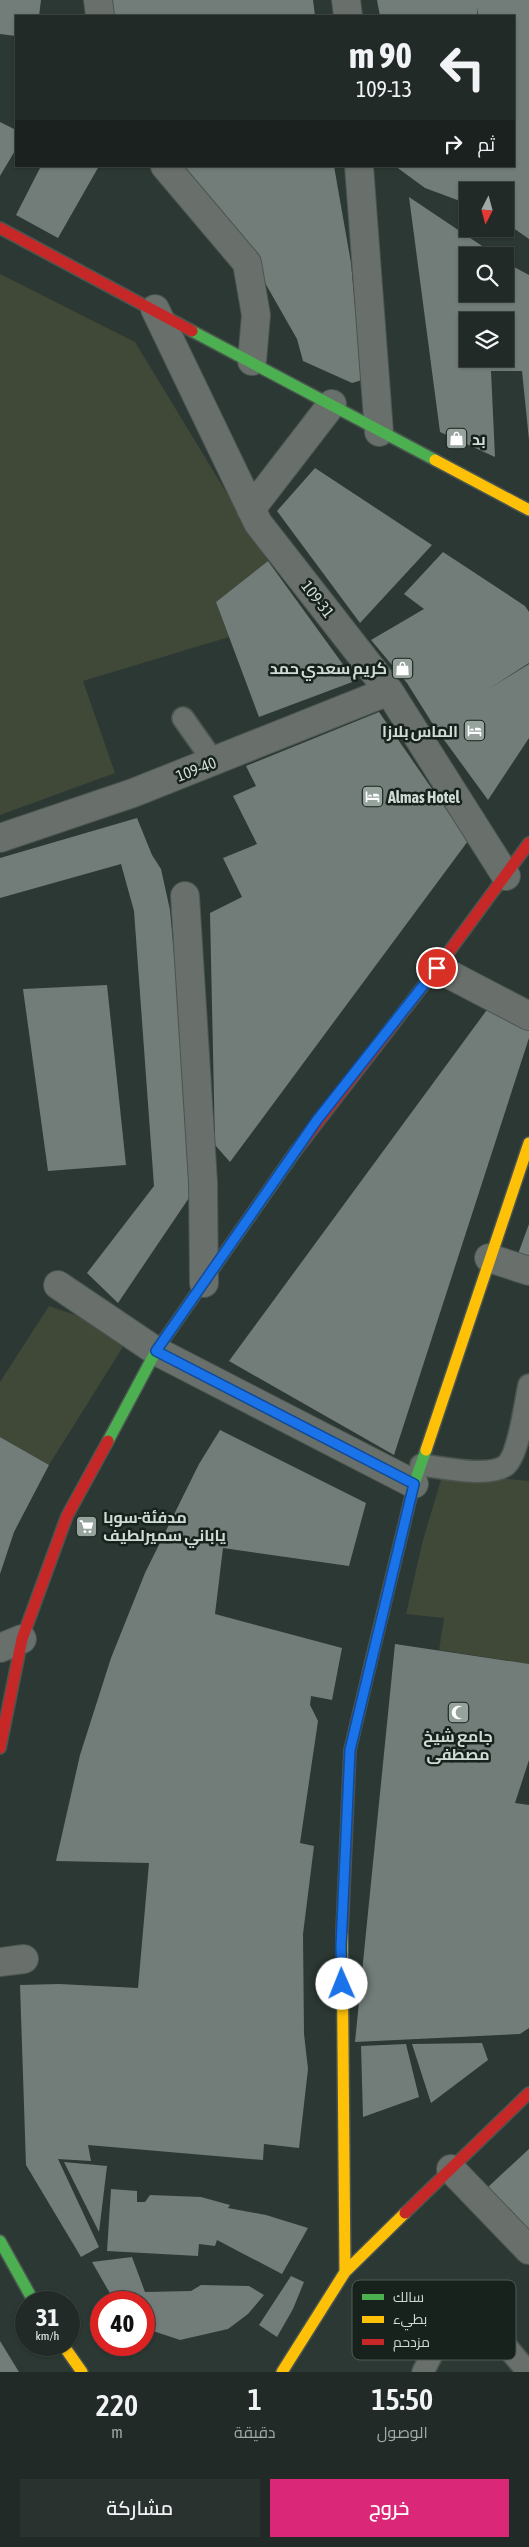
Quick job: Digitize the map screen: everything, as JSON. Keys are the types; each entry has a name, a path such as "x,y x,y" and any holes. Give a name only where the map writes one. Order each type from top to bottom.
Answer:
{"main road":[{"path":"0,228 332,404 379,432 529,510"},
{"path":"0,1748 11,1643 67,1516 156,1351 317,1120 437,968 529,843"},
{"path":"345,2272 341,1946 350,1750 418,1474 489,1258 529,1144"},
{"path":"282,2372 345,2272 529,2093"},
{"path":"0,2242 28,2291"},
{"path":"71,2356 82,2372"}],"street":[{"path":"98,0 100,15"},
{"path":"346,0 348,15"},
{"path":"166,167 247,263 256,315 252,361"},
{"path":"359,167 379,432"},
{"name":"109-31","path":"155,309 258,522 389,691 506,876"},
{"path":"251,509 332,404"},
{"name":"109-40","path":"0,838 133,793 389,691"},
{"path":"185,896 204,1182 204,1283"},
{"path":"437,968 529,1016"},
{"path":"489,1258 529,1271"},
{"path":"58,1285 156,1351 418,1474"},
{"path":"450,2169 529,2250"}],"lane":[{"path":"182,718 214,762"},
{"path":"418,1474 494,1470 506,1465 514,1453 529,1385"},
{"path":"516,2358 528,2372"},
{"path":"423,2372 429,2360"}],"green space":[{"path":"0,274 135,342 268,561 216,602 229,637 83,681 115,773 0,815"},
{"path":"49,1306 131,1334 49,1465 0,1437 0,1382"},
{"path":"443,1473 529,1481 529,1664 439,1650 444,1618 406,1614 423,1540"}],"building":[{"path":"0,0 41,0 39,15 15,15 15,36 0,34"},
{"path":"112,0 313,0 315,15 113,15"},
{"path":"377,0 529,0 529,239 514,228 514,182 459,182 459,201 425,188 396,167 515,167 515,15 478,15 478,7 477,15 380,15"},
{"path":"0,122 15,130 15,151 0,176"},
{"path":"40,167 98,167 58,238 16,215"},
{"path":"184,167 334,167 351,263 362,380 352,383 303,361 297,339 260,274"},
{"path":"409,197 459,231 459,238 470,238 484,247 459,247 459,302 514,302 514,267 529,275 529,440 522,371 491,371 495,457 440,432"},
{"path":"315,468 432,545 360,623 277,511"},
{"path":"443,552 525,606 529,612 529,663 487,690 529,664 529,738 488,800 434,726 407,683 371,640 424,609 404,594"},
{"path":"268,561 355,681 259,717 216,602"},
{"path":"379,712 468,841 230,1162 215,1145 210,913 242,897 223,858 257,844 233,796 256,786 246,766"},
{"path":"137,818 152,855 161,869 170,910 195,1189 118,1303 87,1273 154,1186 134,911 121,864 0,898 0,858"},
{"path":"107,985 126,1165 48,1171 23,989"},
{"path":"489,1007 529,1029 529,1038 394,1455 229,1361"},
{"path":"529,1224 529,1257 518,1254"},
{"path":"220,1430 366,1503 349,1566 223,1548 215,1614 342,1648 332,1700 311,1696 310,1705 318,1721 300,1843 314,1846 303,1934 304,2034 308,2069 299,2148 264,2144 263,2160 88,2145 91,2161 58,2159 99,2247 81,2257 26,2165 20,1985 59,1984 138,1988 149,1863 56,1861 80,1755 111,1658 145,1573 199,1464"},
{"path":"0,1437 49,1465 14,1532 0,1574"},
{"path":"395,1644 529,1664 529,1760 515,1803 529,1805 529,2028 520,2034 355,2042"},
{"path":"482,2043 488,2060 431,2103 412,2044"},
{"path":"406,2044 419,2097 363,2117 361,2046"},
{"path":"529,2149 529,2232 488,2187"},
{"path":"64,2162 107,2166 99,2232"},
{"path":"111,2189 137,2191 137,2202 145,2202 150,2195 201,2197 230,2205 228,2208 266,2215 308,2228 282,2274 217,2240 215,2246 199,2244 198,2256 107,2251"},
{"path":"132,2257 145,2291 109,2291 92,2262"},
{"path":"291,2276 304,2282 293,2309 277,2337 259,2325"},
{"path":"201,2285 249,2286 264,2295 248,2314 228,2329 180,2340 155,2332 155,2292 191,2291"},
{"path":"0,2341 19,2372 0,2372"}],"traffic: fast":[{"path":"192,331 435,460"},
{"path":"108,1441 156,1351 295,1152"},
{"path":"369,1670 414,1484 426,1450"},
{"path":"0,2241 28,2291"}],"traffic: slow":[{"path":"435,460 529,510"},
{"path":"426,1450 529,1143"},
{"path":"342,1933 345,2272"},
{"path":"282,2372 345,2272 405,2213"},
{"path":"71,2356 82,2372"}],"traffic: jam":[{"path":"0,228 192,331"},
{"path":"295,1152 437,968 529,843"},
{"path":"0,1748 22,1639 67,1516 108,1441"},
{"path":"342,1933 350,1750 369,1670"},
{"path":"405,2213 529,2093"}],"place":[{"name":"بد","path":"456,439"},
{"name":"كريم سعدي حمد","path":"403,668"},
{"name":"الماس بلازا","path":"474,731"},
{"name":"Almas Hotel","path":"372,797"},
{"name":"مدفئة-سوبا ياباني سميرلطيف","path":"87,1526"},
{"name":"جامع شيخ مصطفى","path":"458,1712"}],"route":[{"path":"342,1984 341,1946 350,1750 414,1484 156,1351 317,1120 437,968"}]}
